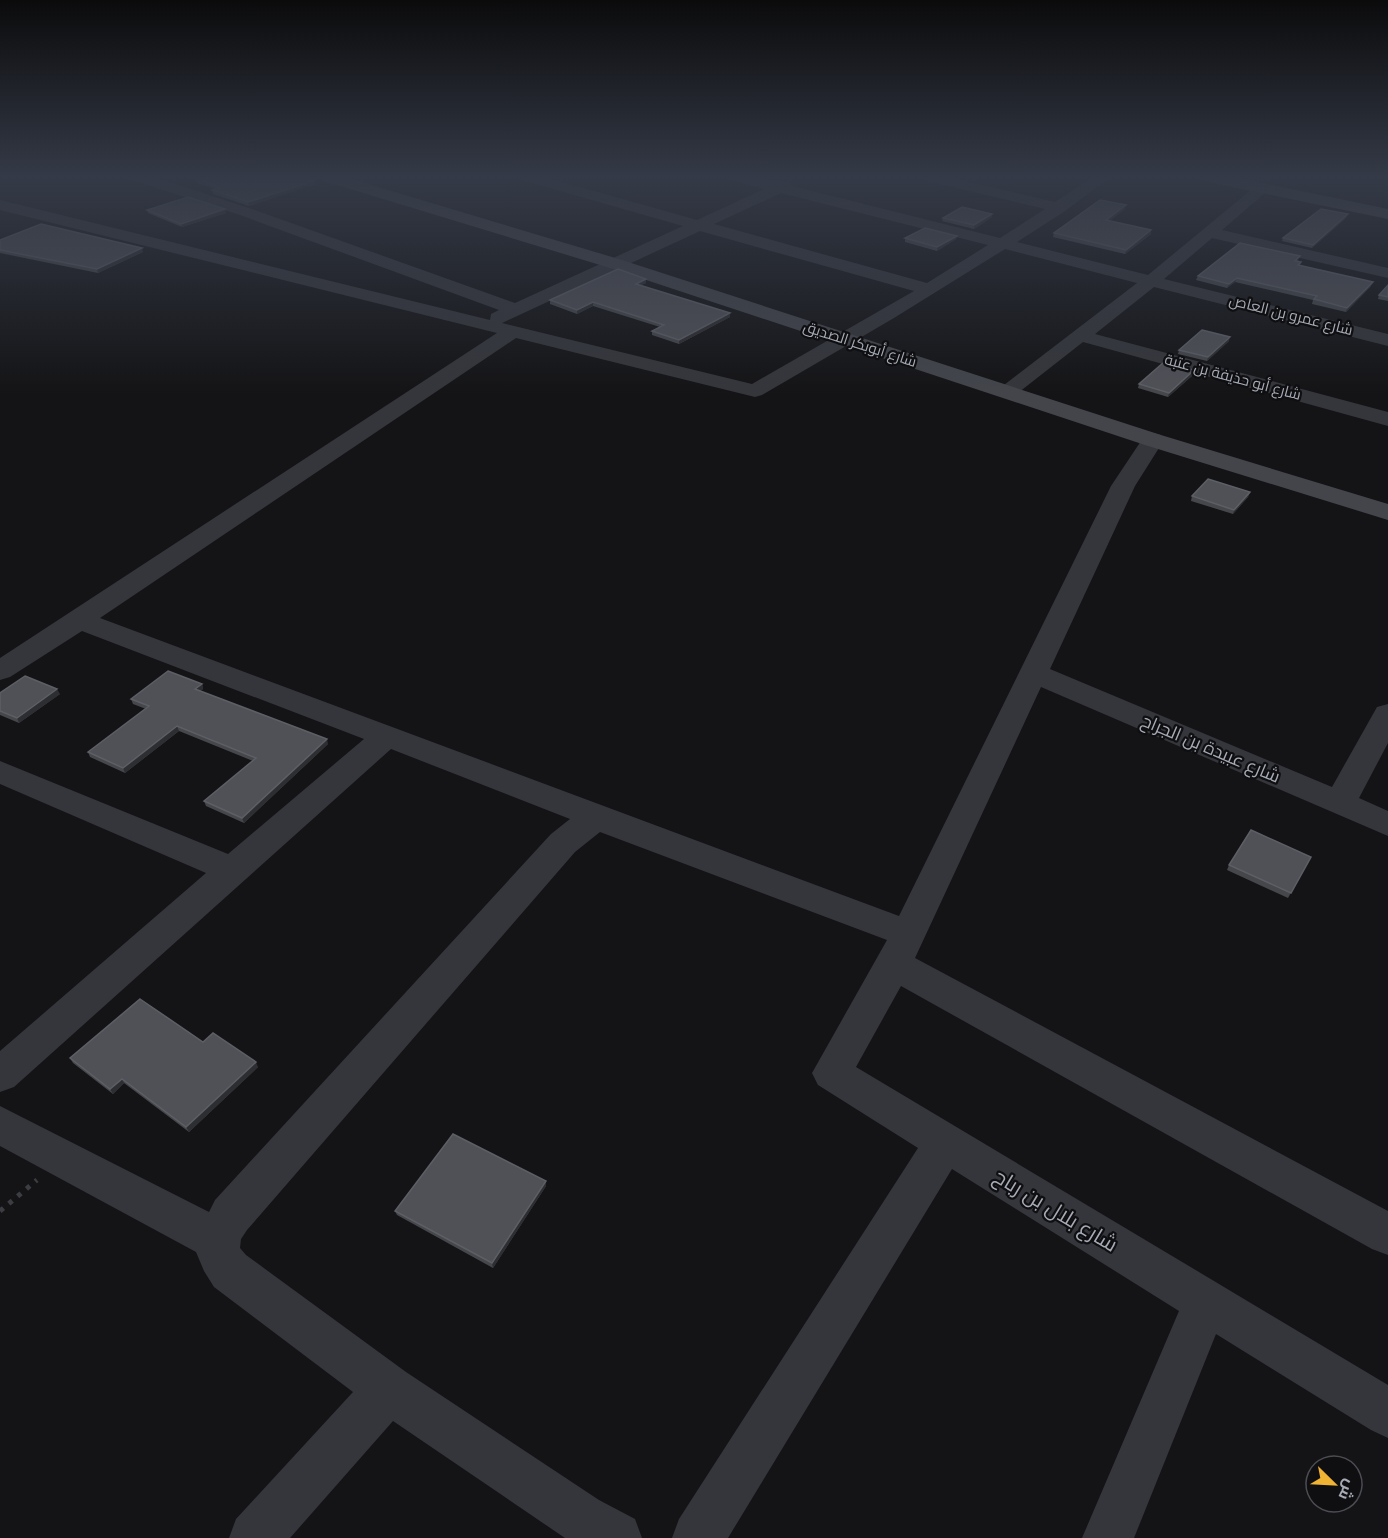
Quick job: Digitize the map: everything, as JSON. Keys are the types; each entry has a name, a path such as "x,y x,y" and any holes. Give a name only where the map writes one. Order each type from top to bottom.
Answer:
{"street":[{"path":"181,250 483,325 514,321"},
{"path":"339,250 514,321 754,391 846,339 991,250"},
{"name":"شارع أبوبكر الصديق","path":"569,250 1153,440 1388,512"},
{"path":"0,671 79,620 514,321 646,250"},
{"path":"787,250 928,289"},
{"name":"شارع عمرو بن العاص","path":"1033,250 1388,340"},
{"path":"1007,392 1152,280 1187,250"},
{"path":"1286,250 1388,273"},
{"name":"شارع أبو حذيفة بن عتبة","path":"1078,335 1388,419"},
{"path":"901,949 1123,486 1153,440"},
{"path":"79,620 387,736 901,949"},
{"name":"شارع عبيدة بن الجراح","path":"1034,673 1388,824"},
{"path":"1340,803 1388,714"},
{"path":"3,1069 387,736"},
{"path":"0,772 232,870"},
{"path":"616,1538 581,1518 389,1389 230,1271 218,1257 218,1240 231,1215 547,861 585,824 596,819 606,819 901,949 1388,1234"},
{"name":"شارع بلال بن رباح","path":"901,949 832,1073 1388,1413"},
{"path":"0,1125 218,1240"},
{"path":"698,1538 945,1142"},
{"path":"1108,1538 1206,1302"},
{"path":"255,1538 389,1389"}],"path":[{"path":"0,1211 62,1158"}],"building":[{"path":"0,250 138,250 97,269"},
{"path":"1231,250 1271,250 1300,256 1295,261 1301,262 1298,265 1373,282 1347,308 1314,299 1317,296 1237,278 1229,284 1198,276"},
{"path":"618,269 646,279 636,284 730,313 679,340 652,331 664,325 593,302 577,310 550,300"},
{"path":"1388,285 1388,297 1379,295"},
{"path":"1202,330 1230,337 1208,357 1179,350"},
{"path":"1164,362 1194,370 1169,393 1139,384"},
{"path":"1208,479 1250,492 1234,510 1192,496"},
{"path":"168,671 202,684 195,689 327,739 242,818 204,801 256,758 177,726 123,768 88,752 149,706 131,699"},
{"path":"25,676 57,689 17,718 0,711 0,693"},
{"path":"1251,830 1311,857 1291,893 1229,865"},
{"path":"140,999 203,1042 213,1033 256,1062 186,1127 122,1079 110,1089 70,1058"},
{"path":"453,1134 546,1181 492,1263 395,1211"}]}
